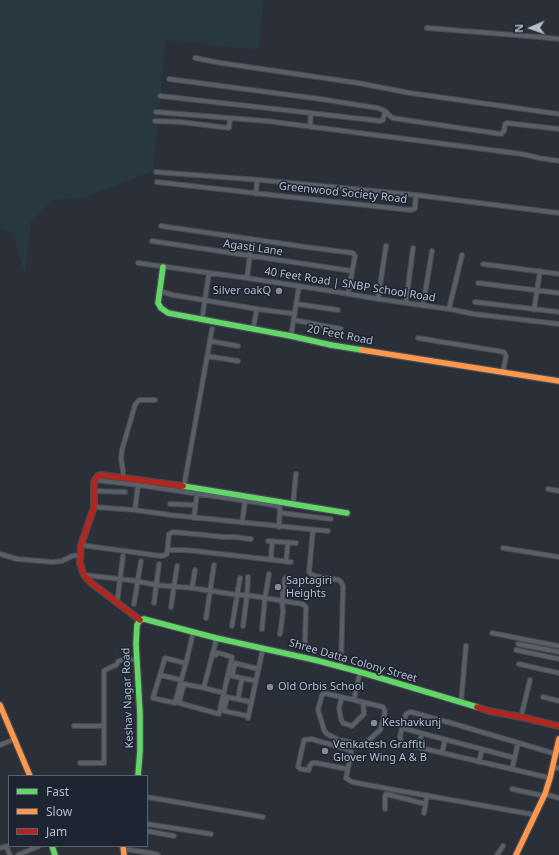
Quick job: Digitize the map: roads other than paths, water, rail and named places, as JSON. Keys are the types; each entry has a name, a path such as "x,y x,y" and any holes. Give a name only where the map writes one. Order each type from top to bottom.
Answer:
{"street":[{"path":"427,28 559,39"},
{"path":"195,58 358,83 410,93 559,114"},
{"path":"169,79 378,108 385,111 392,118 501,134 504,131 505,124 508,123 559,130"},
{"path":"160,96 380,121 384,120 385,111"},
{"path":"156,112 267,121 522,154 559,161"},
{"path":"310,127 311,113"},
{"path":"155,121 180,122 229,128 230,118"},
{"name":"Greenwood Society Road","path":"156,172 416,195 559,213"},
{"path":"256,194 257,180"},
{"name":"Greenwood Society Road","path":"157,182 410,210 415,208 416,195"},
{"path":"161,226 353,253 355,256 348,294"},
{"path":"247,278 252,240"},
{"name":"Agasti Lane","path":"152,241 352,271"},
{"path":"378,299 386,246"},
{"path":"406,303 413,248"},
{"path":"423,306 432,251"},
{"path":"449,309 462,255"},
{"name":"40 Feet Road | SNBP School Road","path":"138,263 247,278 474,314 559,324"},
{"path":"483,264 559,274"},
{"name":"20 Feet Road","path":"163,267 158,303 163,311 168,313 292,336 331,345 559,381"},
{"path":"534,310 540,272"},
{"path":"202,319 209,273"},
{"path":"478,283 559,293"},
{"path":"292,336 299,286"},
{"path":"159,291 173,295 295,314"},
{"path":"475,302 559,312"},
{"path":"297,304 338,310"},
{"path":"253,329 257,309"},
{"path":"294,320 341,329"},
{"path":"184,486 212,329"},
{"path":"418,338 504,352 506,356 503,372"},
{"path":"210,341 238,346"},
{"path":"207,356 238,361"},
{"path":"123,478 121,458 122,450 135,405 140,400 155,400"},
{"path":"293,504 296,474"},
{"path":"140,620 90,582 84,575 80,563 82,545 94,507 95,480 98,476 102,475 184,486 348,513"},
{"path":"95,480 197,493 277,506 280,508 281,513 279,527"},
{"path":"135,510 138,485"},
{"path":"548,489 559,491"},
{"path":"94,491 125,492"},
{"path":"194,518 197,493"},
{"path":"242,523 245,501"},
{"path":"170,504 195,505"},
{"path":"94,507 328,531"},
{"path":"281,513 331,519"},
{"path":"312,530 309,572 315,576 339,580 342,582 343,586 341,667"},
{"path":"82,545 161,556 165,555 168,550 169,534 173,532 234,537 251,540"},
{"path":"271,559 270,541 296,543"},
{"path":"286,562 288,542"},
{"path":"502,548 559,557"},
{"path":"168,550 186,550 291,562"},
{"path":"0,554 17,560 52,562 62,561 72,556 80,555"},
{"path":"117,603 123,556"},
{"path":"134,604 141,561"},
{"path":"154,603 159,564"},
{"path":"171,607 176,566"},
{"path":"206,618 214,566"},
{"path":"192,588 195,570"},
{"path":"262,629 269,574"},
{"path":"84,575 156,585 248,595 302,604 306,608 305,642"},
{"path":"243,626 248,595 248,577"},
{"path":"232,626 240,578"},
{"path":"280,634 285,578"},
{"name":"Shree Datta Colony Street","path":"140,620 144,619 193,633 341,667 489,711 559,726"},
{"name":"Keshav Nagar Road","path":"138,775 140,714 136,635 138,622 140,620"},
{"path":"186,664 165,658 153,698 154,699 175,704 186,664 193,633"},
{"path":"492,633 559,646"},
{"path":"204,688 216,638"},
{"path":"518,644 559,652"},
{"path":"461,703 466,646"},
{"path":"251,702 227,697 224,711 248,717 263,648"},
{"path":"516,650 559,659"},
{"path":"212,654 216,655 217,653 232,657 224,693 219,714 179,703 184,684 224,693"},
{"path":"80,763 104,763 104,671 116,665 119,661 137,659"},
{"path":"256,681 232,676 235,663 258,669"},
{"path":"519,664 559,673"},
{"path":"354,700 360,672"},
{"path":"160,675 181,680"},
{"path":"238,699 242,678"},
{"path":"522,717 530,680"},
{"path":"324,693 354,700 383,707 385,711 384,721 380,730 368,741 361,744 339,740 327,734 324,730 318,710 322,695 324,693"},
{"path":"342,697 339,708 341,719 343,723 352,726 364,714 363,702"},
{"path":"543,697 559,701"},
{"path":"0,707 30,775"},
{"path":"550,778 402,743 400,737 402,728 406,714 411,712 556,754"},
{"path":"74,726 104,726"},
{"path":"402,728 515,758"},
{"path":"418,747 422,734"},
{"path":"0,745 15,739"},
{"path":"347,769 317,763 312,763 309,770 298,768 304,740 311,739 350,750 352,754 347,769 346,778 352,782 536,814"},
{"path":"516,855 544,795 550,778 559,739"},
{"path":"442,753 445,740"},
{"path":"512,770 518,743"},
{"path":"479,762 482,750"},
{"path":"552,768 559,768"},
{"path":"512,789 559,798"},
{"path":"385,809 386,794 426,804"},
{"path":"424,813 427,795"},
{"path":"148,796 263,818"},
{"path":"148,824 212,834"},
{"path":"148,832 174,836"},
{"path":"0,848 6,846 10,855"},
{"path":"497,855 504,846"},
{"path":"18,855 37,847"},
{"path":"124,850 158,855"}],"place":[{"name":"Silver oakQ","path":"279,291"},
{"name":"Saptagiri Heights","path":"278,587"},
{"name":"Old Orbis School","path":"270,687"},
{"name":"Keshavkunj","path":"374,723"},
{"name":"Venkatesh Graffiti Glover Wing A & B","path":"325,751"}]}
